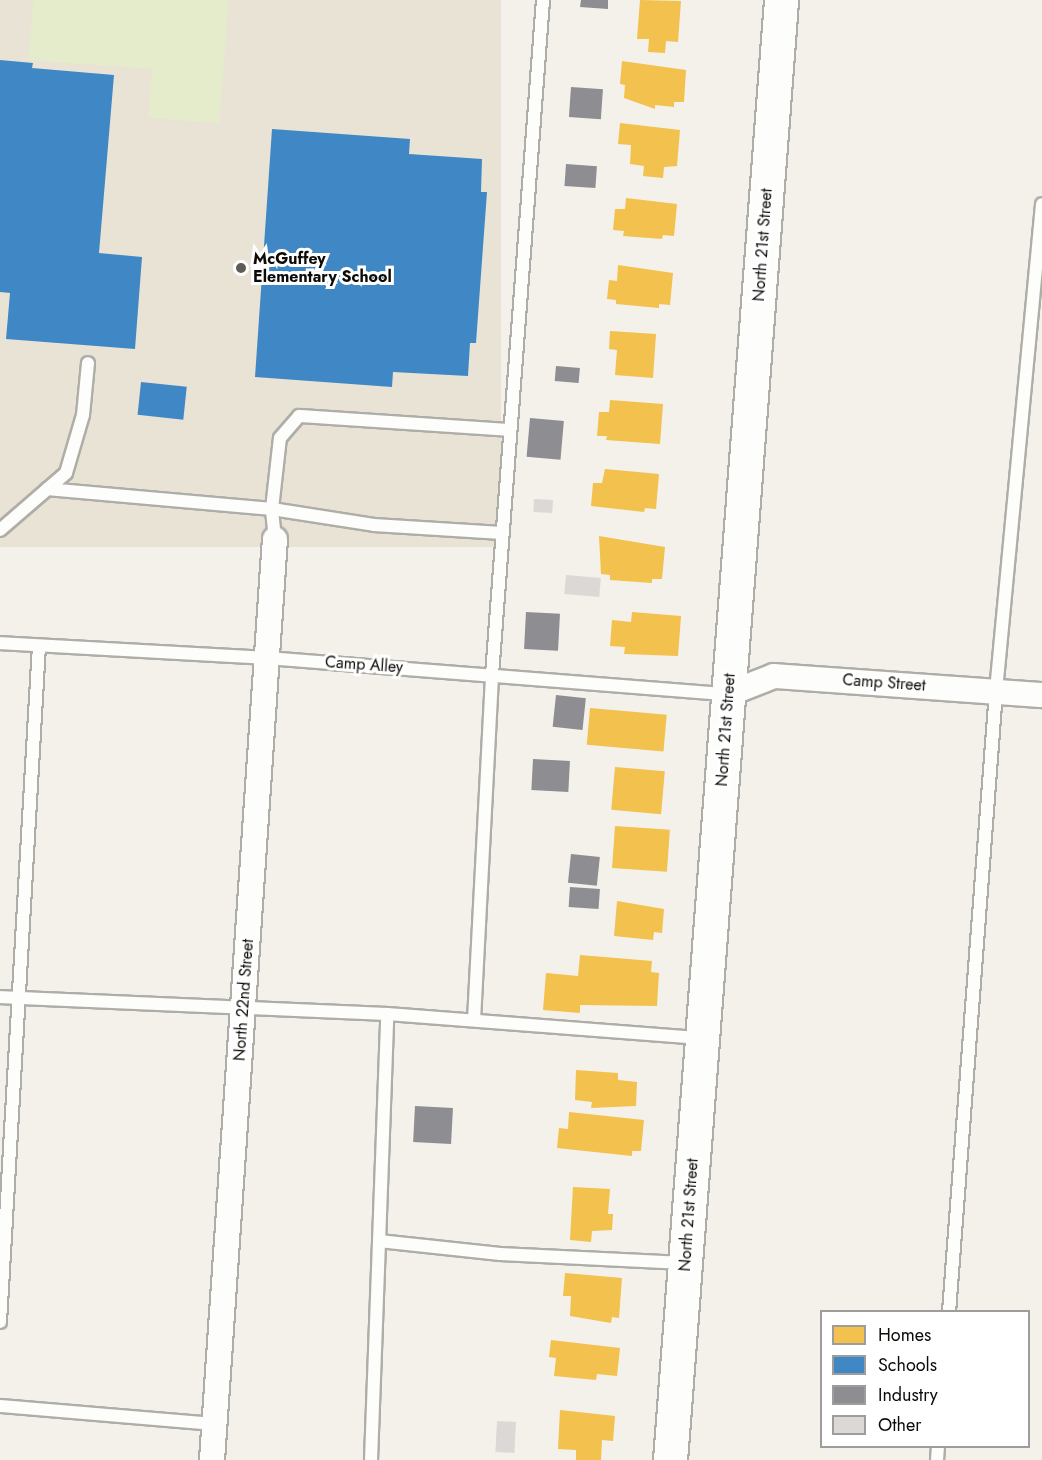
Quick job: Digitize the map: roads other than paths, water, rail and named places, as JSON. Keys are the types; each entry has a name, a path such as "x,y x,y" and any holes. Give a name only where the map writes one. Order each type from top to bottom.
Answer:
{"main road":[{"name":"North 21st Street","path":"670,1460 781,0"}],"street":[{"name":"North 22nd Street","path":"212,1460 275,539"},
{"name":"Camp Street","path":"728,694 774,676 1042,696"}],"lane":[{"path":"474,1020 492,675 543,0"},
{"path":"948,1310 996,691 1042,204"},
{"path":"0,530 66,473 83,416 88,363"},
{"path":"275,539 273,509 280,438 299,417 510,429"},
{"path":"48,489 273,509 374,525 502,533"},
{"name":"Camp Alley","path":"0,643 267,658 728,694"},
{"path":"0,1322 15,998 39,646"},
{"path":"0,997 387,1014 702,1038"},
{"path":"371,1460 387,1014"},
{"path":"379,1241 500,1254 685,1263"},
{"path":"0,1406 214,1424"}],"place":[{"name":"McGuffey Elementary School","path":"241,268"}]}
